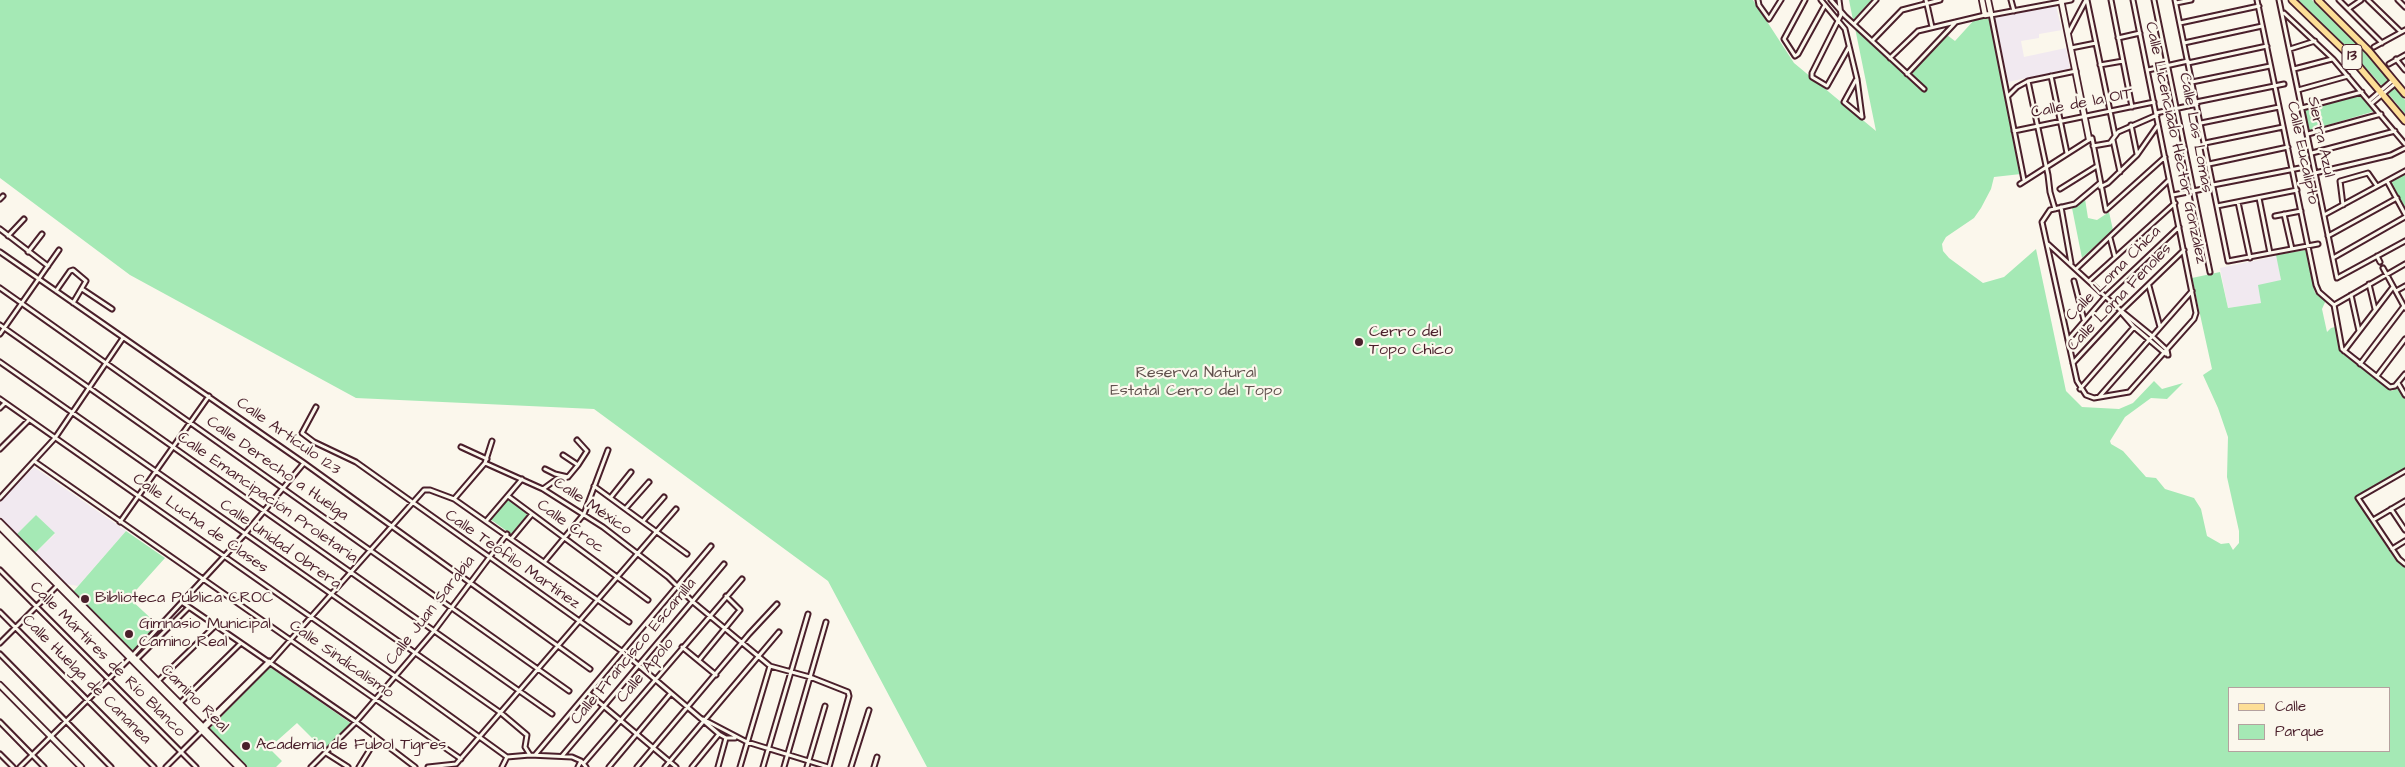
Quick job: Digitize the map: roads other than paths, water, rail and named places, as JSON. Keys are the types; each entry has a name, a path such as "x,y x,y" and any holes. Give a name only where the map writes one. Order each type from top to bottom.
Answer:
{"main road":[{"name":"13","path":"2292,0 2350,56 2405,121"},
{"name":"13","path":"2321,1 2405,94"}],"street":[{"path":"1758,0 1767,19 1772,17 1782,0"},
{"path":"1805,0 1784,39 1796,56 1825,5"},
{"path":"1820,0 1845,29 1856,79 1862,117 1844,102 1856,79"},
{"path":"1831,0 1841,12 1924,89"},
{"path":"1840,0 1841,12 1812,75 1826,86 1849,47"},
{"path":"1854,24 1876,0"},
{"path":"1872,41 1902,10 1926,2 1940,0"},
{"path":"1982,0 1985,15"},
{"path":"1988,0 2024,180"},
{"path":"2011,0 2014,11"},
{"path":"2035,0 2037,7"},
{"path":"1890,58 1916,32 1958,20 2071,0"},
{"path":"2068,34 2087,0"},
{"path":"2087,0 2115,135"},
{"path":"2111,0 2132,107"},
{"name":"Calle Licenciado Héctor González","path":"2133,0 2196,313 2196,317 2166,352"},
{"name":"Calle Las Lomas","path":"2154,0 2169,65 2210,272"},
{"path":"2191,0 2175,2 2229,261 2318,244"},
{"name":"Calle Eucalipto","path":"2257,0 2318,289 2334,304"},
{"name":"Sierra Azul","path":"2279,0 2294,69 2294,83 2298,90 2308,134 2338,278 2377,256"},
{"path":"2339,0 2382,43"},
{"path":"2348,9 2361,0"},
{"path":"2368,0 2403,31 2374,47"},
{"path":"2398,0 2405,7"},
{"path":"2061,1 2106,210 2165,156"},
{"path":"1926,2 1932,27"},
{"path":"2180,23 2259,6"},
{"path":"2283,13 2316,41 2333,59 2405,144"},
{"path":"1907,74 1958,20"},
{"path":"2184,43 2262,26"},
{"path":"2118,38 2140,33"},
{"path":"2290,49 2316,41"},
{"path":"2071,48 2096,43"},
{"path":"2148,70 2266,46"},
{"path":"2389,64 2405,55"},
{"path":"2294,69 2333,59"},
{"path":"2396,60 2405,70"},
{"path":"2100,65 2123,61"},
{"path":"2192,82 2270,66"},
{"path":"2007,97 2017,87 2028,81 2076,71"},
{"path":"2052,76 2067,153"},
{"path":"2298,90 2348,76"},
{"path":"2028,81 2055,209"},
{"path":"2371,102 2394,82"},
{"path":"2093,146 2110,143 2115,135 2131,125 2157,114 2197,103 2284,84"},
{"path":"2302,108 2362,92"},
{"name":"Calle de la OIT","path":"2014,130 2154,102"},
{"path":"2201,124 2279,107"},
{"path":"2308,134 2381,114"},
{"path":"2131,125 2137,155"},
{"path":"2159,125 2137,155 2108,183 2100,185 2075,204 2047,212 2042,222 2048,243 2067,340 2080,389 2089,398 2129,392 2166,352"},
{"path":"2205,143 2284,127"},
{"path":"2312,153 2395,131"},
{"path":"2020,184 2090,138"},
{"path":"2112,140 2120,172"},
{"path":"2209,164 2288,148"},
{"path":"2315,173 2390,155 2405,148"},
{"path":"2308,165 2313,164"},
{"path":"2060,189 2096,166"},
{"path":"2173,195 2300,168"},
{"path":"2324,215 2405,171"},
{"path":"2343,205 2338,183 2340,181 2368,173 2377,186"},
{"path":"2076,269 2170,180"},
{"path":"2333,258 2405,216 2387,181"},
{"path":"2217,206 2297,190"},
{"path":"2259,198 2270,254"},
{"path":"2328,236 2396,198"},
{"path":"2238,202 2250,258"},
{"path":"2089,281 2175,203"},
{"path":"2061,207 2072,264"},
{"path":"2275,216 2301,211"},
{"path":"2284,214 2292,249"},
{"path":"8,236 24,219"},
{"name":"Calle Loma Chica","path":"2067,340 2106,297 2180,226"},
{"path":"0,229 48,266"},
{"path":"28,252 42,234"},
{"path":"2110,238 2115,257"},
{"path":"2380,262 2377,256 2405,241"},
{"path":"2048,243 2121,311 2152,336 2166,352"},
{"path":"0,334 59,250"},
{"name":"Calle Loma Fenoles","path":"2073,364 2121,311 2184,250"},
{"name":"Calle Artículo 123","path":"0,252 304,463 590,669"},
{"path":"2405,264 2334,304 2340,345 2344,351 2393,387 2405,374"},
{"path":"2360,364 2404,307 2383,268"},
{"path":"56,291 71,270 85,278 82,289 73,302"},
{"path":"2074,281 2084,320"},
{"path":"2369,284 2375,309"},
{"path":"2148,286 2160,327"},
{"path":"2344,351 2393,286"},
{"path":"2396,291 2405,286"},
{"name":"Calle Derecho a Huelga","path":"0,288 569,691"},
{"path":"82,289 112,309"},
{"path":"2098,398 2193,291"},
{"path":"2351,295 2359,331"},
{"path":"2121,311 2134,327 2166,352"},
{"name":"Calle Emancipación Proletaria","path":"0,325 552,714"},
{"path":"2080,389 2134,327"},
{"path":"0,498 54,438 123,338"},
{"path":"2377,376 2405,339"},
{"name":"Calle Unidad Obrera","path":"0,362 500,713 527,735 525,747 530,754"},
{"path":"2398,383 2405,395"},
{"path":"120,522 209,396"},
{"name":"Calle Lucha de Clases","path":"0,399 395,676 507,757"},
{"path":"0,408 5,403"},
{"name":"Calle Teófilo Martínez","path":"316,407 302,433 314,442 356,462 410,503 623,652 719,734 726,738 735,738"},
{"path":"0,449 29,420"},
{"path":"543,489 554,481 568,477 578,465 587,452 577,440"},
{"path":"454,499 486,461 492,441"},
{"name":"Calle México","path":"461,447 522,480 543,489 584,514 638,554 770,666"},
{"path":"545,561 584,514 608,450"},
{"path":"563,455 578,465"},
{"name":"Calle Sindicalismo","path":"34,462 461,759"},
{"path":"20,767 109,680 203,580 264,512 304,463"},
{"path":"545,469 568,477"},
{"path":"2405,471 2358,498 2392,549 2405,564"},
{"path":"611,497 631,472"},
{"path":"487,520 522,480"},
{"path":"626,508 649,482"},
{"path":"594,486 687,554"},
{"path":"166,767 311,618 421,491 430,490 454,499 487,520 629,622"},
{"name":"Calle Croc","path":"508,496 648,600"},
{"path":"643,521 664,497"},
{"path":"2373,520 2405,501"},
{"path":"428,767 456,764 461,759 676,509"},
{"path":"2391,509 2405,530"},
{"path":"512,538 532,514"},
{"name":"Camino Real","path":"0,522 238,767"},
{"name":"Camino Real","path":"0,527 131,656 137,659 180,703 202,730 243,767"},
{"name":"Calle Juan Sarabia","path":"312,767 356,722 434,631 506,534"},
{"path":"2392,549 2405,540"},
{"path":"536,755 711,546"},
{"name":"Calle Francisco Escamilla","path":"562,756 724,564"},
{"name":"Calle Mártires de Río Blanco","path":"0,570 196,767"},
{"name":"Calle Apolo","path":"578,767 742,579"},
{"path":"0,643 58,585"},
{"path":"699,660 726,629 740,609 726,596"},
{"path":"182,602 356,722 415,767"},
{"path":"637,767 742,642 777,604"},
{"path":"137,659 189,607"},
{"name":"Calle Huelga de Cananea","path":"0,612 154,767"},
{"path":"762,767 808,614"},
{"path":"784,767 826,622"},
{"path":"158,681 215,626"},
{"path":"665,767 778,632"},
{"path":"180,703 241,643"},
{"path":"682,647 716,675"},
{"path":"0,654 111,767"},
{"path":"740,767 770,666 810,677 849,693 828,767"},
{"path":"0,685 81,767"},
{"path":"588,693 676,767"},
{"path":"609,767 671,693"},
{"path":"807,767 825,706"},
{"path":"851,767 869,710"},
{"name":"Calle Teófilo Martínez","path":"704,721 735,738 828,767"},
{"path":"0,722 44,767"},
{"path":"692,767 719,734"},
{"path":"359,767 377,738"},
{"path":"718,767 726,738"},
{"path":"326,753 346,767"},
{"path":"0,754 13,767"},
{"path":"502,767 507,757 530,754 562,756 582,762 586,767"},
{"path":"874,767 877,757"}],"place":[{"name":"Cerro del Topo Chico","path":"1359,342"},
{"name":"Biblioteca Publica CROC","path":"85,599"},
{"name":"Gimnasio Municipal Camino Real","path":"129,634"},
{"name":"Academia de Fubol Tigres","path":"246,746"}],"park label":[{"name":"Reserva Natural Estatal Cerro del Topo","path":"1196,383"}]}
